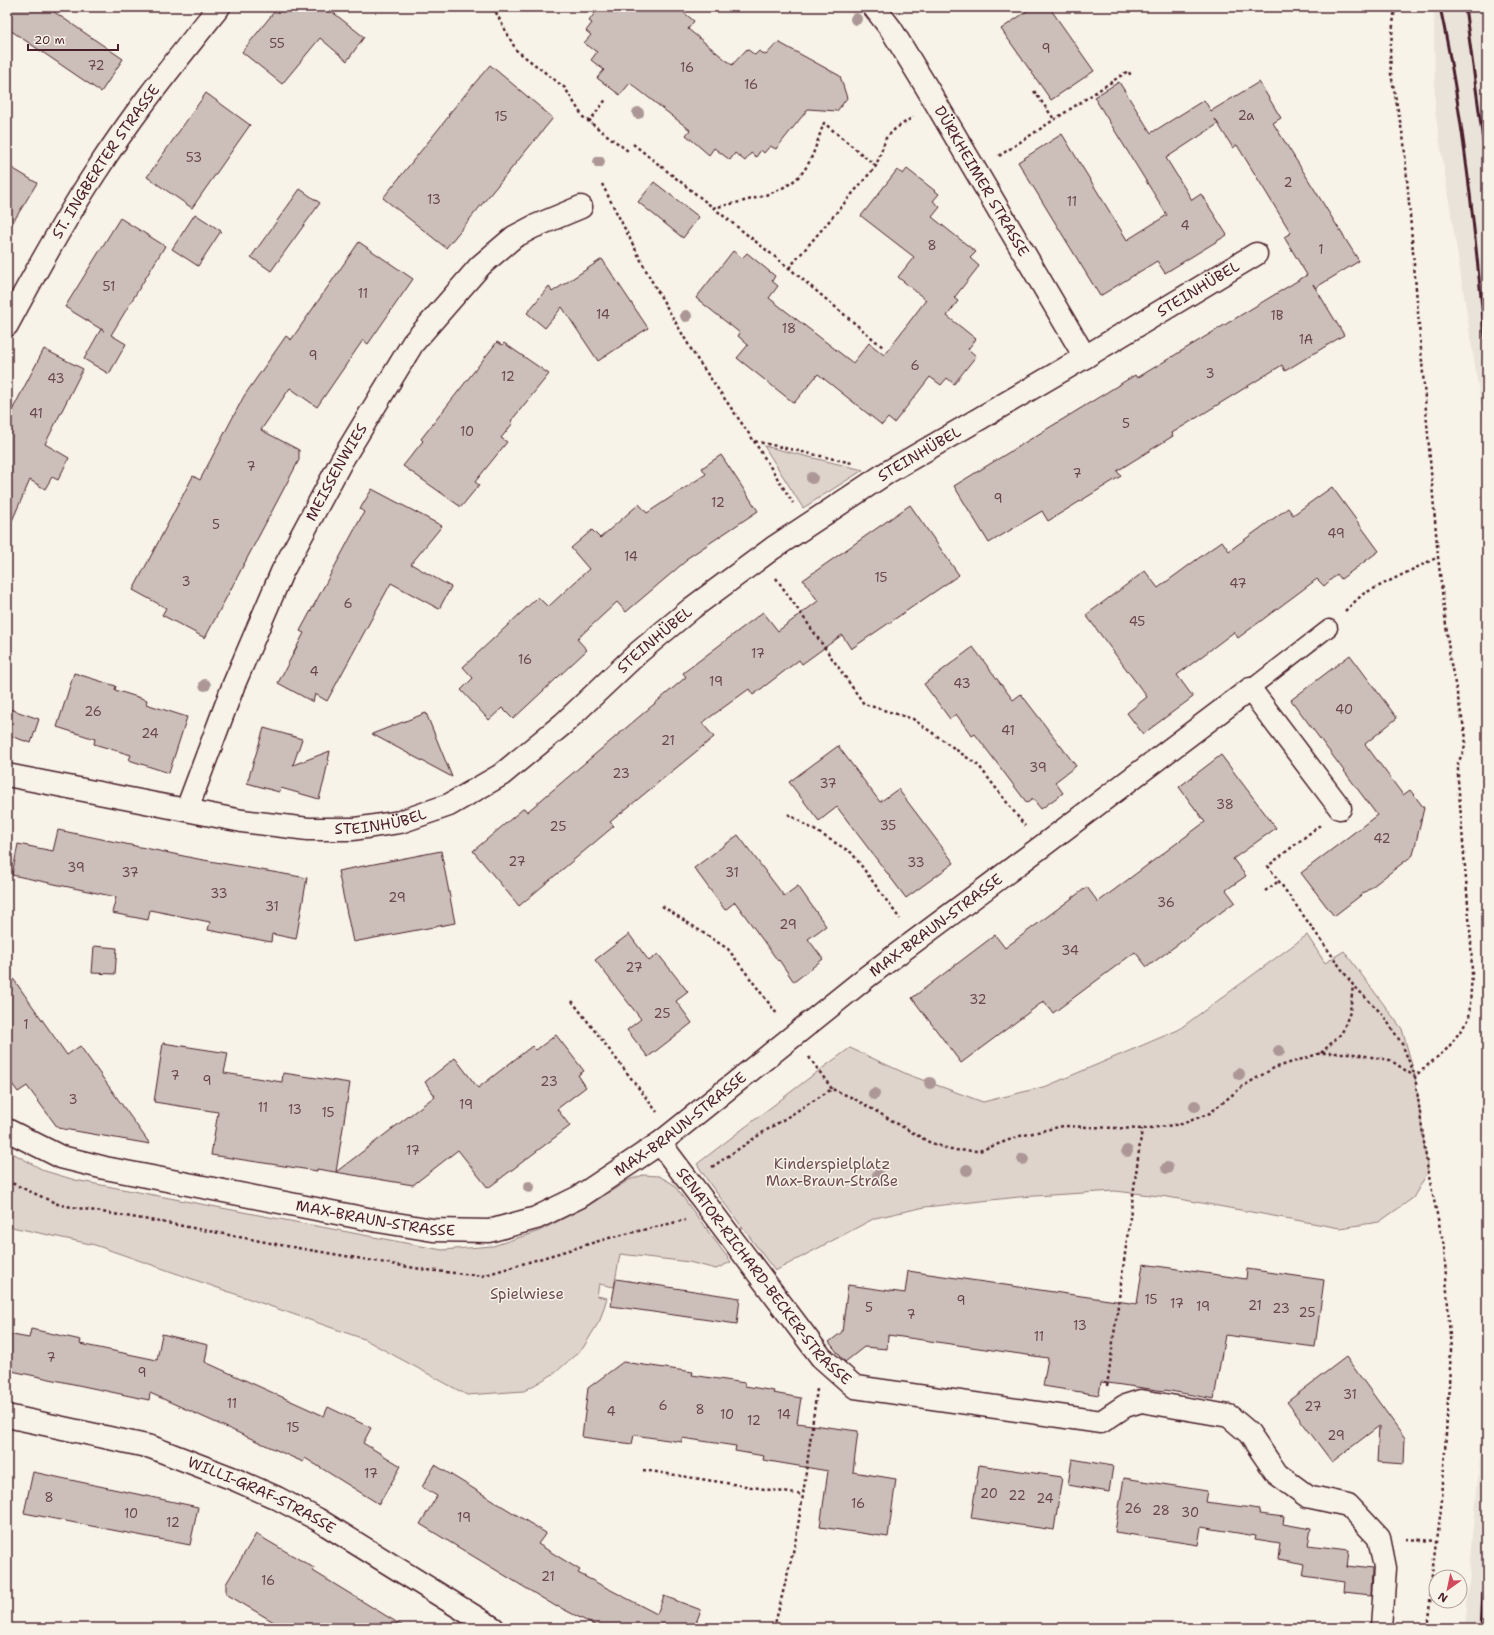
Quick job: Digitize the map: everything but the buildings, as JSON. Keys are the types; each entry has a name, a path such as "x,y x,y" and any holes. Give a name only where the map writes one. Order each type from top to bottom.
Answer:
{"street":[{"name":"ST. INGBERTER STRASSE","path":"7,325 46,253 123,131 219,7"},
{"name":"DÜRKHEIMER STRASSE","path":"874,7 891,30 927,88 1085,358"},
{"name":"MEISSENWIES","path":"187,809 234,684 282,572 342,460 413,343 480,266 514,237 533,227 581,207"},
{"name":"STEINHÜBEL","path":"7,775 187,809 242,821 308,829 354,829 400,822 449,805 501,775 563,724 639,652 692,608 760,556 888,472 1085,358 1256,254"},
{"name":"MAX-BRAUN-STRASSE","path":"7,1130 61,1157 105,1168 378,1221 441,1230 488,1231 536,1218 579,1197 666,1138 868,976 1250,689"},
{"path":"1250,689 1340,808"},
{"name":"SENATOR-RICHARD-BECKER-STRASSE","path":"666,1138 690,1182 821,1357 855,1387 1101,1422"},
{"path":"1101,1422 1125,1406 1141,1401 1229,1416 1248,1433 1277,1474 1307,1496 1348,1505 1380,1538 1385,1568 1381,1628"},
{"name":"WILLI-GRAF-STRASSE","path":"7,1416 151,1447 234,1479 277,1498 318,1519 493,1628"}],"lane":[{"name":"MAX-BRAUN-STRASSE","path":"1250,689 1329,628"}],"path":[{"path":"493,7 516,50 565,88 583,117 628,151"},
{"path":"1395,7 1390,52 1391,74 1404,142 1438,557 1450,659 1466,738 1464,750 1458,763 1458,780 1472,974 1469,1019 1448,1048 1415,1076"},
{"path":"1022,140 1128,72 1132,77"},
{"path":"1034,91 1054,119"},
{"path":"589,122 607,98"},
{"path":"713,208 776,191 795,181 806,169 824,123 876,166"},
{"path":"789,268 876,166 886,138 895,129"},
{"path":"633,144 789,268 884,348"},
{"path":"602,184 650,278 695,356 754,441 794,505"},
{"path":"754,441 888,472"},
{"path":"760,556 864,704 913,719 979,766 1041,847"},
{"path":"1329,628 1363,594 1438,557"},
{"path":"1340,808 1268,866 1353,985 1383,1015 1402,1044 1415,1076 1428,1172 1444,1247 1451,1351 1442,1499 1427,1628"},
{"path":"788,814 852,853 915,941"},
{"path":"1266,891 1279,881"},
{"path":"662,906 728,949 794,1035 832,1089 854,1098 929,1142 951,1150 979,1150 1020,1136 1063,1126 1142,1129 1182,1124 1210,1114 1243,1086 1274,1068 1321,1054 1348,1053 1390,1060 1415,1076"},
{"path":"1321,1054 1342,1033 1350,1012 1353,985"},
{"path":"572,1001 666,1138"},
{"path":"690,1182 762,1133 832,1089"},
{"path":"1101,1422 1142,1129"},
{"path":"774,1628 795,1544 821,1357"},
{"path":"643,1470 803,1495"}],"shaded area":[{"path":"1434,7 1487,7 1487,443 1435,111"},
{"path":"1487,1376 1487,1628 1465,1628 1467,1609 1468,1609 1468,1594"}],"green space":[{"path":"764,446 863,470 803,508"},
{"name":"Kinderspielplatz Max-Braun-Straße","path":"1307,935 1325,963 1344,951 1402,1029 1415,1076 1428,1172 1413,1198 1379,1222 1340,1228 1168,1197 1115,1191 1019,1197 925,1207 875,1218 775,1271 710,1184 697,1164 850,1048 909,1075 983,1102 1047,1086 1178,1030"},
{"name":"Spielwiese","path":"7,1150 45,1171 75,1180 442,1250 493,1246 539,1231 586,1207 629,1180 643,1175 659,1176 673,1184 731,1262 716,1269 689,1262 620,1254 614,1287 599,1284 597,1296 607,1298 600,1320 583,1348 555,1373 524,1391 467,1395 364,1339 95,1245 7,1226"}],"railway":[{"path":"1440,7 1449,51 1469,183 1487,360"},
{"path":"1465,7 1487,170"},
{"path":"1481,1628 1487,1518"}]}
